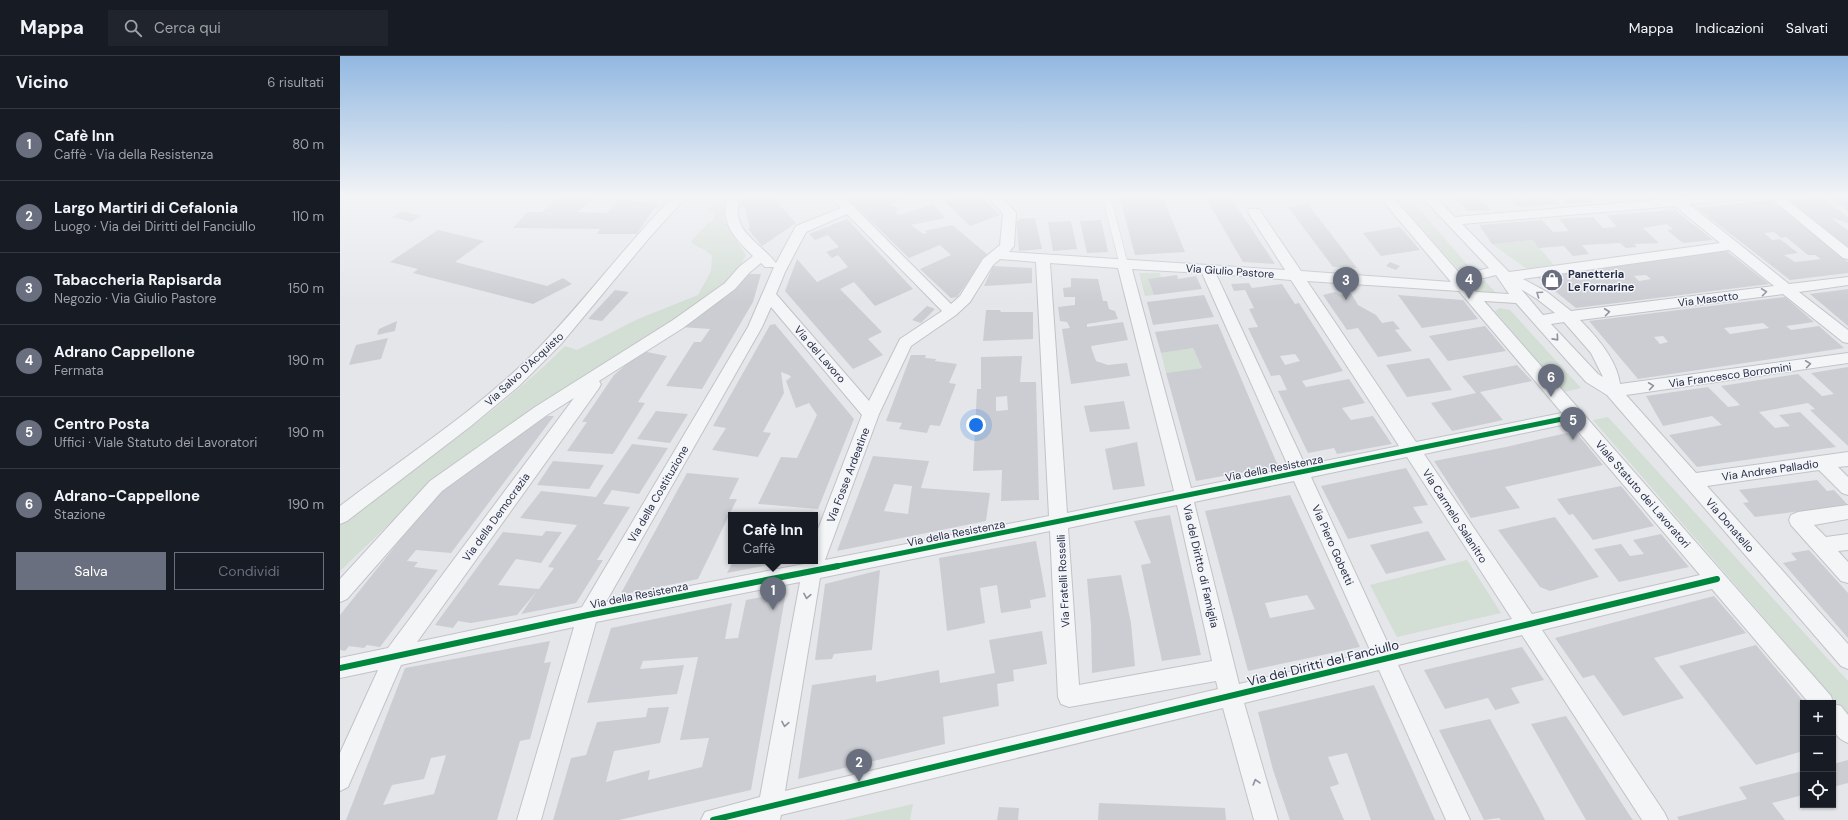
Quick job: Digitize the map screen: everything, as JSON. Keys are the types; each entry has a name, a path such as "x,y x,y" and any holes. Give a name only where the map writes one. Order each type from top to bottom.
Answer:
{"street":[{"name":"Via Salvo D'Acquisto","path":"340,516 461,427 536,361 582,311 648,231"},
{"path":"739,231 742,237 778,272"},
{"name":"Via della Costituzione","path":"530,820 588,615 755,327 778,272 800,231"},
{"path":"870,231 951,312"},
{"name":"Via Fosse Ardeatine","path":"818,554 871,414 905,343 951,312 965,299 988,262 1007,246 1008,231"},
{"name":"Via Carmelo Salanitro","path":"1266,231 1656,820"},
{"name":"Viale Statuto dei Lavoratori","path":"1415,231 1577,416 1820,700"},
{"path":"1460,231 1502,273 1520,299 1592,378 1613,391"},
{"path":"1714,231 1848,338"},
{"path":"1818,231 1848,255"},
{"path":"1464,287 1502,273 1732,245"},
{"name":"Via Giulio Pastore","path":"996,255 1043,260 1464,287 1520,299"},
{"path":"340,593 436,486 541,411 598,376 705,305 730,286 744,270 761,256"},
{"name":"Via Fratelli Rosselli","path":"1043,260 1069,697 1225,669"},
{"name":"Via del Diritto di Famiglia","path":"1124,265 1184,496 1231,697 1266,820"},
{"name":"Via Piero Gobetti","path":"1207,270 1458,820"},
{"path":"1502,273 1540,294 1568,317 1601,356 1611,374 1613,391"},
{"name":"Via Masotto","path":"1540,320 1848,281"},
{"name":"Via del Lavoro","path":"769,295 871,414"},
{"name":"Via Francesco Borromini","path":"1613,391 1848,358"},
{"name":"Via della Democrazia","path":"340,779 394,657 598,376"},
{"name":"Via Donatello","path":"1613,391 1848,659"},
{"name":"Via della Resistenza","path":"340,668 588,615 811,572 1577,416"},
{"name":"Via Andrea Palladio","path":"1692,481 1848,459"},
{"path":"1823,463 1848,488"},
{"path":"1848,512 1798,520 1848,575"},
{"path":"1821,546 1848,542"},
{"name":"Via Fosse Ardeatine","path":"765,806 811,572 814,564"},
{"name":"Via dei Diritti del Fanciullo","path":"765,806 934,768 1717,579"},
{"path":"1836,718 1848,732"},
{"path":"713,820 765,806"}],"lane":[{"path":"1115,231 1124,265"}],"shaded area":[{"path":"701,231 730,231 746,255 737,272 724,285 410,504 340,571 340,525 484,417 539,371 565,346 577,350 638,319 698,295 711,271 712,256 691,242"},
{"path":"1424,231 1438,231 1472,270 1458,269"},
{"path":"1533,240 1554,265 1527,269 1492,244"},
{"path":"1139,273 1160,273 1161,278 1148,279 1154,295 1145,296"},
{"path":"1484,280 1496,293 1478,293 1472,286 1473,282"},
{"path":"1500,308 1510,310 1581,388 1564,392 1495,311"},
{"path":"1193,348 1202,368 1166,373 1161,353"},
{"path":"1608,417 1848,681 1848,715 1836,700 1593,420"},
{"path":"1467,560 1501,613 1397,637 1370,585"},
{"path":"913,804 910,820 844,820"}],"building":[{"path":"437,231 441,231 484,241 455,262 547,286 563,278 572,284 533,304 413,273 418,269 390,262"},
{"path":"599,231 639,231 637,234 597,234"},
{"path":"749,231 785,231 762,246"},
{"path":"817,231 858,231 913,289 875,306 854,282 840,289 882,332 868,339 883,355 853,369 785,291 797,259 817,282 848,267 838,255 832,258 826,252 839,247 828,235 815,240 809,234"},
{"path":"881,231 919,231 923,234 927,233 925,231 927,231 959,231 987,254 957,297 951,298 920,269 951,255 940,245 909,258"},
{"path":"1017,231 1038,231 1042,249 1019,251"},
{"path":"1049,231 1073,231 1077,249 1053,251"},
{"path":"1082,231 1103,231 1108,252 1087,253"},
{"path":"1129,231 1176,231 1185,252 1135,255"},
{"path":"1225,231 1253,231 1275,264 1243,262"},
{"path":"1306,231 1328,231 1357,268 1333,267"},
{"path":"1377,231 1403,231 1420,250 1381,256 1363,233"},
{"path":"1483,231 1646,231 1659,243 1634,244 1637,247 1626,248 1620,243 1582,245 1589,254 1573,256 1564,246 1539,248 1533,240 1492,244"},
{"path":"1668,231 1701,231 1713,240 1683,243"},
{"path":"1726,231 1809,231 1848,262 1848,273 1790,280","holes":["1774,232 1781,238 1786,237 1808,255 1815,255 1821,259 1795,262 1784,255 1798,253 1780,239 1772,240 1764,233"]},
{"path":"1825,231 1848,231 1848,249"},
{"path":"1724,249 1769,284 1576,308 1535,275","holes":["1646,275 1651,279 1639,281 1634,276"]},
{"path":"1390,262 1400,266 1396,270 1386,266"},
{"path":"993,266 1032,268 1032,283 984,286"},
{"path":"748,274 761,274 753,302 702,389 666,386 694,342 701,342 710,329 680,327 715,301 719,302"},
{"path":"1177,275 1178,279 1196,276 1202,289 1154,295 1148,279"},
{"path":"1071,278 1098,279 1103,301 1107,301 1109,309 1115,311 1118,319 1087,324 1087,327 1123,322 1128,340 1091,346 1092,350 1096,361 1108,365 1127,363 1130,376 1071,384 1062,329 1070,328 1067,322 1060,321 1058,307 1075,305 1075,297 1064,297 1063,288 1071,287"},
{"path":"1249,283 1252,288 1282,284 1295,304 1299,303 1343,371 1302,381 1306,387 1349,379 1365,403 1342,408 1351,420 1373,416 1392,444 1337,454 1334,448 1308,453 1278,391 1287,390 1280,375 1271,376 1248,328 1258,327 1249,309 1254,308 1245,290 1234,291 1231,284","holes":["1295,354 1300,361 1285,365 1280,356"]},
{"path":"1848,289 1848,326 1810,294"},
{"path":"615,290 629,292 602,321 588,319"},
{"path":"1335,292 1342,295 1351,293 1358,305 1376,315 1382,323 1393,321 1400,329 1395,330 1412,351 1378,357 1358,328 1347,330 1323,295"},
{"path":"1204,295 1214,317 1153,325 1147,302"},
{"path":"1398,295 1463,300 1478,319 1422,328"},
{"path":"1785,297 1814,322 1786,326 1791,330 1819,326 1844,348 1638,379 1589,321","holes":["1763,323 1769,328 1730,334 1724,328","1663,336 1668,342 1660,344 1654,337"]},
{"path":"927,306 935,309 921,323 912,320"},
{"path":"986,310 1000,310 1001,312 1033,312 1033,339 983,341"},
{"path":"397,321 395,331 377,335 379,329"},
{"path":"775,324 854,419 818,509 758,504 781,457 797,458 817,415 809,403 796,408 786,381 791,377 789,375 781,372 784,393 763,432 771,433 758,457 712,450 726,428 713,426 770,325"},
{"path":"1218,324 1278,466 1196,481 1166,373 1202,368 1193,348 1161,353 1155,332"},
{"path":"1485,326 1506,351 1448,361 1429,336"},
{"path":"388,338 381,359 349,365 356,345"},
{"path":"642,351 667,356 638,402 645,403 613,454 567,451 587,422 582,422 614,375"},
{"path":"911,355 926,355 925,358 936,359 935,361 957,364 949,383 956,384 940,426 930,425 927,433 899,429 902,423 886,421"},
{"path":"1022,356 1020,382 1036,382 1039,500 1001,501 1002,470 973,471 977,389 981,389 981,357","holes":["1007,396 1008,410 996,411 996,397"]},
{"path":"1429,358 1452,390 1407,397 1386,365"},
{"path":"1517,365 1532,381 1480,392 1503,420 1452,431 1431,403 1476,393 1462,376"},
{"path":"1848,367 1848,446 1810,410 1815,409 1808,403 1759,412 1775,428 1790,426 1779,415 1800,412 1836,447 1697,467 1669,435 1722,425 1712,416 1663,426 1646,396 1708,387 1728,407 1735,406 1740,405 1721,386 1798,374 1822,396 1834,394 1811,373"},
{"path":"1124,401 1130,429 1090,432 1084,406"},
{"path":"656,411 688,414 670,443 637,439"},
{"path":"547,416 554,416 451,553 416,550 407,561 418,562 414,567 438,570 380,647 367,645 364,648 349,646 345,651 340,650 340,615 440,490"},
{"path":"1575,431 1603,465 1505,487 1520,508 1471,518 1434,461 1506,447"},
{"path":"1137,442 1145,486 1113,490 1105,449"},
{"path":"632,444 668,448 639,494 612,490 603,504 630,507 597,560 603,560 576,603 521,614 537,591 517,615 471,623 458,621 453,628 435,625 503,532 542,536 546,531 562,532 541,563 516,559 498,585 539,589 554,568 548,567 577,525 520,518 541,491 596,497"},
{"path":"873,456 929,461 921,488 990,493 986,521 837,551","holes":["894,484 912,486 908,514 884,511"]},
{"path":"553,461 604,465 589,489 537,485"},
{"path":"1406,468 1428,505 1413,507 1423,523 1348,539 1321,486"},
{"path":"687,473 739,478 729,499 737,499 731,512 728,512 728,517 698,579 620,595"},
{"path":"1817,480 1827,491 1834,490 1848,505 1755,517 1743,503 1749,502 1739,490"},
{"path":"1621,486 1654,526 1593,540 1573,514 1569,515 1557,499"},
{"path":"1290,495 1360,647 1248,671 1205,511","holes":["1307,595 1315,609 1270,618 1265,603"]},
{"path":"1170,515 1201,655 1162,661 1141,565 1151,563 1134,521"},
{"path":"1555,517 1599,577 1550,591 1540,587 1498,530"},
{"path":"1428,531 1446,560 1386,574 1370,545"},
{"path":"1661,534 1689,567 1619,582 1594,549 1621,544 1630,556 1644,554 1633,540"},
{"path":"1036,541 1046,597 1030,600 1031,608 1001,613 997,585 980,588 985,623 947,631 939,558"},
{"path":"1809,550 1848,593 1848,638 1783,563 1797,560 1791,553"},
{"path":"732,564 774,564 727,573"},
{"path":"880,570 872,650 834,654 832,659 815,660 825,584"},
{"path":"1121,575 1131,623 1135,666 1092,673 1091,625 1087,579"},
{"path":"786,592 751,790 619,820 553,820 571,758 586,755 597,722 646,717 648,708 669,707 660,743 614,751 606,782 650,770 648,780 702,767 709,738 680,740 698,657 643,661 640,669 684,665 677,694 587,703 611,628 732,603 725,639 738,638 746,600"},
{"path":"1714,596 1746,633 1654,658 1684,698 1623,716 1594,675 1583,678 1555,638"},
{"path":"1042,631 1047,664 1013,670 1014,681 997,684 999,706 943,717 945,744 798,779 812,685 876,675 876,682 939,670 940,683 995,673 989,640"},
{"path":"550,641 544,663 551,662 530,739 520,741 497,820 346,820 405,668","holes":["446,755 434,794 383,805 392,785 424,779 431,758"]},
{"path":"1756,645 1802,700 1800,700 1800,752 1756,765 1679,666"},
{"path":"1522,647 1544,680 1511,688 1520,703 1495,710 1488,698 1445,709 1424,670"},
{"path":"1374,685 1435,820 1371,820 1347,753 1328,757 1339,784 1330,787 1344,820 1290,820 1273,770 1258,712"},
{"path":"1566,716 1633,820 1586,820 1531,724"},
{"path":"1490,719 1545,820 1501,820 1499,818 1484,820 1439,730"},
{"path":"1848,760 1848,783 1836,786 1836,763"},
{"path":"1800,772 1800,796 1772,803 1785,820 1679,820 1677,817 1747,799 1739,787"},
{"path":"1099,803 1225,808 1226,820 1098,820"},
{"path":"999,807 1019,808 1018,820 997,820"}],"cycle path":[{"path":"340,668 588,615 1059,522 1577,416"},
{"path":"713,820 1717,579"}],"place":[{"name":"Panetteria Le Fornarine","path":"1552,280"},
{"name":"Adrano Cappellone","path":"1469,299"},
{"name":"Tabaccheria Rapisarda","path":"1346,300"},
{"name":"Adrano-Cappellone","path":"1551,397"},
{"name":"Centro Posta","path":"1573,440"},
{"name":"Cafè Inn","path":"773,610"},
{"name":"Largo Martiri di Cefalonia","path":"859,782"}]}
